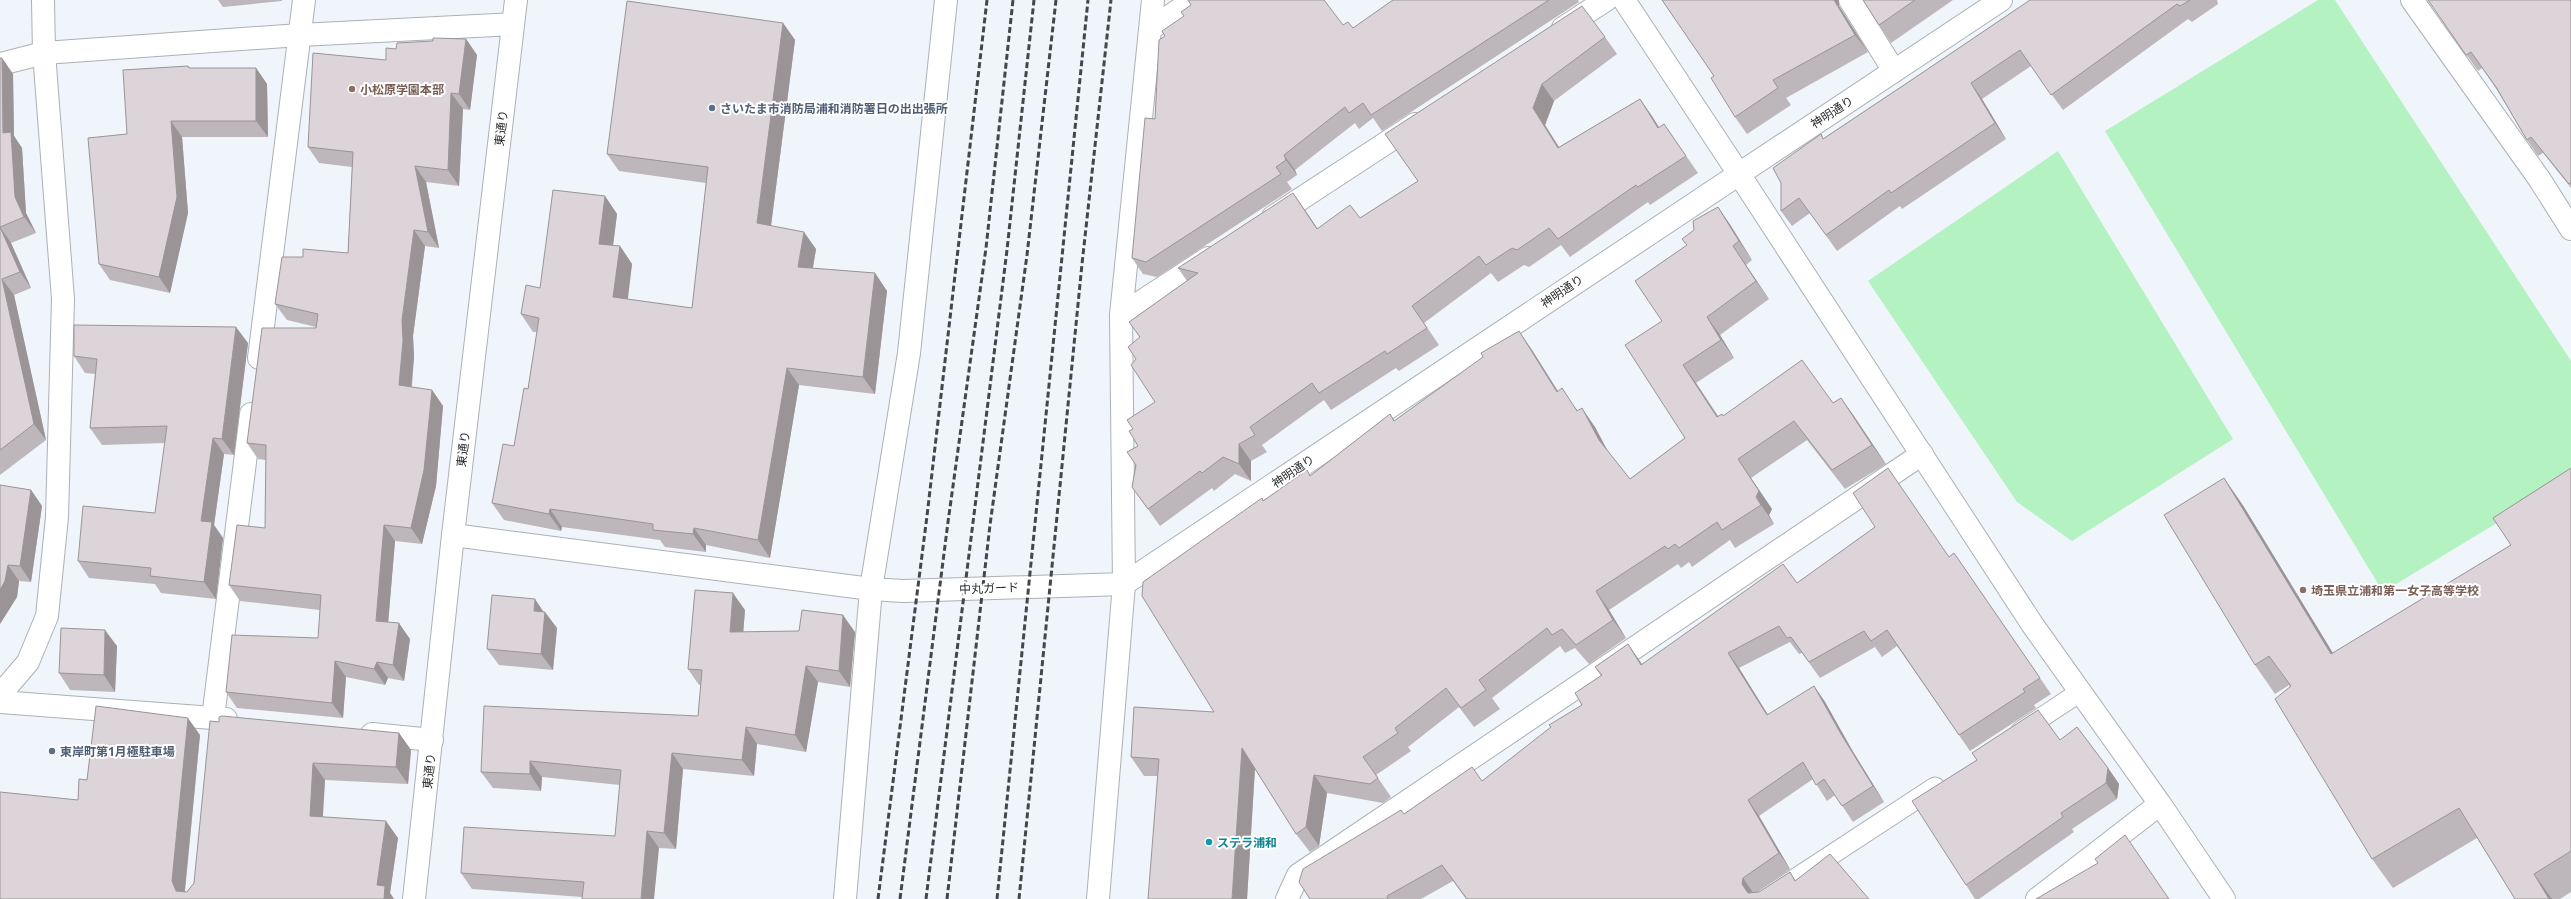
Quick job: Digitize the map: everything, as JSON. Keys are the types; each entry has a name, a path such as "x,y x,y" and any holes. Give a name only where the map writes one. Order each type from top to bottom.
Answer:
{"street":[{"path":"0,695 28,662 47,616 57,517 63,299 44,53 43,0"},
{"path":"212,726 304,0"},
{"name":"東通り","path":"414,899 453,535 516,0"},
{"path":"845,899 871,589 909,353 946,0"},
{"path":"1098,899 1124,584 1121,315 1153,0"},
{"path":"1150,29 1194,0"},
{"path":"1546,39 1606,0"},
{"path":"1624,0 2032,624 2160,804 2224,899"},
{"path":"1850,0 1894,71"},
{"name":"神明通り","path":"1124,584 2001,0"},
{"path":"2412,0 2540,180 2571,229"},
{"path":"0,64 44,53 300,35 513,24"},
{"path":"1254,229 1433,112"},
{"path":"1121,315 1227,246"},
{"path":"1287,899 1298,875 1922,454"},
{"name":"中丸ガード","path":"453,535 871,589 903,591 1124,584"},
{"path":"0,702 212,726 244,721"},
{"path":"354,732 432,740"},
{"path":"2038,899 2160,804"}],"lane":[{"path":"2008,740 2080,692"},
{"path":"1764,899 1948,778"}],"green space":[{"path":"2318,0 2335,0 2571,361 2571,478 2383,592 2105,131"},
{"path":"2058,151 2233,439 2072,541 2017,502 1868,281"}],"building":[{"path":"1188,0 1324,0 1343,25 1348,22 1353,28 1393,0 1549,0 1371,115 1363,103 1349,113 1345,107 1284,155 1286,160 1276,167 1281,174 1146,262 1132,258 1145,118 1155,119 1159,40 1165,36 1162,31 1184,16 1181,12 1191,5"},
{"path":"1662,0 1834,0 1855,35 1773,80 1778,88 1735,117 1711,78 1714,76"},
{"path":"1863,0 1915,0 1879,25"},
{"path":"2030,0 2190,0 2180,6 2177,4 2051,95 2020,50 1971,83 1995,123 1891,193 1889,190 1826,235 1799,198 1781,211 1781,183 1773,168 1821,134 1823,139"},
{"path":"2428,0 2571,0 2571,182 2569,184 2531,137 2527,140 2496,87 2471,52 2466,55"},
{"path":"627,1 783,23 757,223 804,232 798,267 875,273 863,377 787,368 758,540 694,528 693,534 653,530 653,524 550,509 549,514 492,503 503,444 514,446 524,388 528,389 539,318 521,314 526,285 540,288 553,190 605,196 599,244 620,246 613,297 692,308 708,167 607,154"},
{"path":"1582,6 1605,37 1542,84 1533,108 1558,148 1640,99 1658,128 1664,124 1686,156 1638,187 1636,185 1558,239 1549,228 1517,250 1512,248 1486,265 1479,256 1412,306 1427,328 1387,354 1385,351 1319,393 1312,383 1250,427 1255,435 1239,444 1239,464 1223,457 1202,473 1200,471 1148,509 1132,487 1136,465 1127,452 1138,446 1129,431 1133,429 1127,420 1155,402 1131,365 1136,359 1128,347 1140,337 1129,322 1198,273 1178,268 1293,193 1317,229 1350,205 1360,218 1418,181 1385,134"},
{"path":"433,38 466,39 459,94 451,93 448,170 415,166 428,232 414,230 402,320 403,341 399,385 432,390 424,470 411,528 384,525 376,621 399,623 393,665 377,662 374,669 335,661 332,703 226,692 232,635 318,638 321,595 229,585 237,525 265,528 266,445 247,443 262,328 316,328 318,314 275,304 282,257 303,257 303,249 348,253 353,152 308,147 313,53 386,60 386,48 396,49 397,43 433,41"},
{"path":"0,58 2,58 3,133 11,132 15,197 24,217 0,227"},
{"path":"188,66 189,68 256,68 256,121 171,121 177,197 159,277 99,264 88,138 127,134 123,70"},
{"path":"1718,207 1739,241 1733,246 1756,281 1707,317 1721,340 1683,365 1717,417 1722,414 1723,416 1802,360 1833,403 1841,398 1872,445 1832,470 1794,421 1738,459 1759,491 1756,497 1761,505 1722,530 1717,522 1679,548 1675,544 1668,549 1665,546 1596,591 1613,620 1576,645 1562,629 1552,635 1547,628 1479,680 1486,690 1461,708 1446,688 1395,728 1398,733 1363,757 1378,778 1370,784 1314,775 1306,827 1296,834 1242,748 1232,899 1148,899 1159,759 1131,757 1134,707 1214,712 1142,596 1143,582 1262,498 1263,501 1307,470 1310,476 1390,414 1394,421 1483,357 1481,353 1519,331 1557,392 1562,388 1577,411 1582,408 1599,440 1630,479 1685,438 1625,345 1662,321 1635,281 1687,245 1682,239 1694,230 1693,221"},
{"path":"0,227 20,272 2,279 34,424 0,450"},
{"path":"74,325 236,327 222,439 213,438 201,521 212,522 204,582 150,576 151,568 78,561 83,506 155,513 167,426 90,428 97,359 74,356"},
{"path":"1888,468 1949,557 1954,553 2040,678 2023,689 2025,692 1959,735 1887,630 1871,641 1864,631 1809,662 1791,637 1787,638 1779,626 1728,653 1767,715 1814,686 1873,786 1842,806 1824,779 1816,785 1803,762 1748,800 1779,853 1743,878 1742,884 1748,893 1759,892 1790,872 1795,881 1830,854 1869,899 1467,899 1442,865 1387,896 1388,899 1310,899 1299,882 1303,869 1401,810 1404,814 1472,767 1482,781 1551,727 1549,725 1582,705 1575,693 1602,675 1595,667 1628,644 1641,665 1783,564 1797,583 1875,527 1853,493"},
{"path":"2571,468 2571,851 2534,874 2549,899 2515,899 2459,808 2372,859 2275,699 2291,686 2269,656 2255,665 2164,515 2224,478 2331,654 2511,545 2493,518"},
{"path":"0,485 31,490 20,566 8,565 5,581 0,590"},
{"path":"695,590 733,593 730,632 799,631 802,610 843,615 839,671 806,666 795,735 746,727 742,760 672,753 664,833 647,831 641,899 582,899 584,882 461,873 464,827 615,836 621,770 530,761 530,774 481,772 484,706 698,716 702,670 688,669"},
{"path":"492,595 535,599 534,611 545,612 541,654 487,649"},
{"path":"61,628 105,630 104,675 59,673"},
{"path":"96,706 188,718 172,881 176,891 187,892 194,883 210,721 219,722 219,717 222,716 399,733 396,767 313,763 310,816 386,821 377,885 385,886 384,899 0,899 0,792 78,800 79,779 87,780"},
{"path":"2038,710 2060,740 2077,727 2108,768 2106,783 2061,813 2063,817 1966,885 1912,801 1977,760 1972,753"},
{"path":"2125,835 2169,899 2036,899 2098,863 2095,859"}],"railway":[{"path":"878,899 927,516 987,0"},
{"path":"900,899 948,522 986,248 1013,0"},
{"path":"926,899 1007,250 1034,0"},
{"path":"947,899 990,525 1027,255 1056,0"},
{"path":"997,899 1088,0"},
{"path":"1019,899 1082,264 1111,0"}],"place":[{"name":"小松原学園本部","path":"352,89"},
{"name":"さいたま市消防局浦和消防署日の出出張所","path":"712,108"},
{"name":"埼玉県立浦和第一女子高等学校","path":"2303,590"},
{"name":"東岸町第1月極駐車場","path":"52,751"},
{"name":"ステラ浦和","path":"1209,842"}]}
